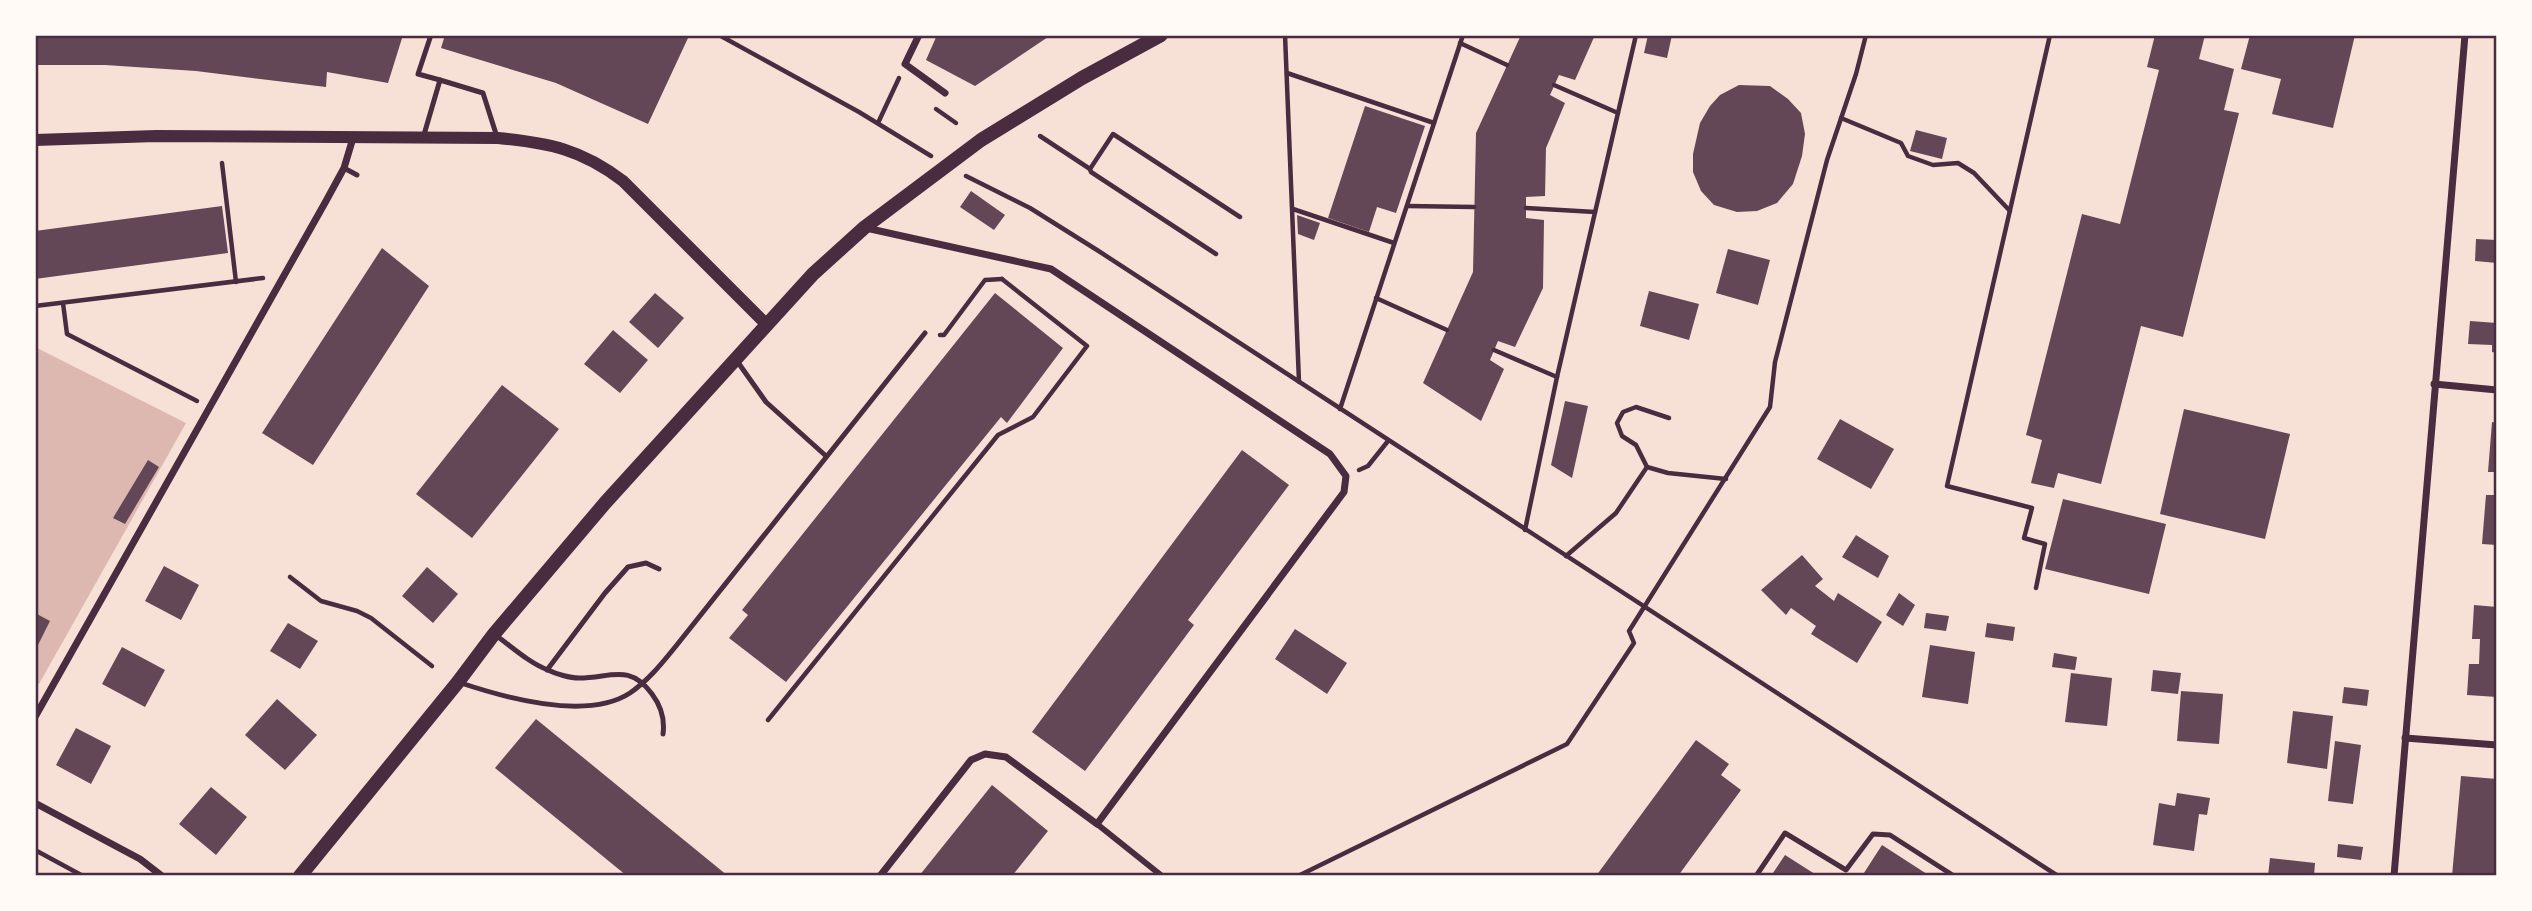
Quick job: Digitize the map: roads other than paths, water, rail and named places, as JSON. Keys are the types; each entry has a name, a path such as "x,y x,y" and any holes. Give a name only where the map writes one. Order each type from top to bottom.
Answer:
{"main road":[{"path":"300,876 494,634 605,503 813,274 865,228 981,140 1082,78 1161,35"}],"street":[{"path":"919,35 905,64 945,93"},
{"path":"2394,876 2465,35"},
{"path":"35,140 108,136 498,138 537,142 571,150 607,168 670,225 766,324"},
{"path":"35,717 326,201 344,168 353,138"},
{"path":"865,228 1051,269 1329,453 1346,476 1345,492 1097,824"},
{"path":"2434,384 2497,390"},
{"path":"2405,738 2497,745"},
{"path":"880,876 971,760 985,754 1006,757 1162,876"},
{"path":"35,803 140,859 162,876"}],"lane":[{"path":"431,35 418,74 483,93 498,138"},
{"path":"423,138 440,80"},
{"path":"344,168 357,174"},
{"path":"458,682 538,704 563,707 598,704 628,694 653,675 925,333"},
{"path":"735,358 766,402 826,456"},
{"path":"547,670 628,567 646,563 659,569"},
{"path":"494,634 547,670 578,678 612,673 630,674 646,686 659,703 665,724 663,734"},
{"path":"1756,876 1786,833 1846,870 1873,834 1890,835 1954,876"}]}
